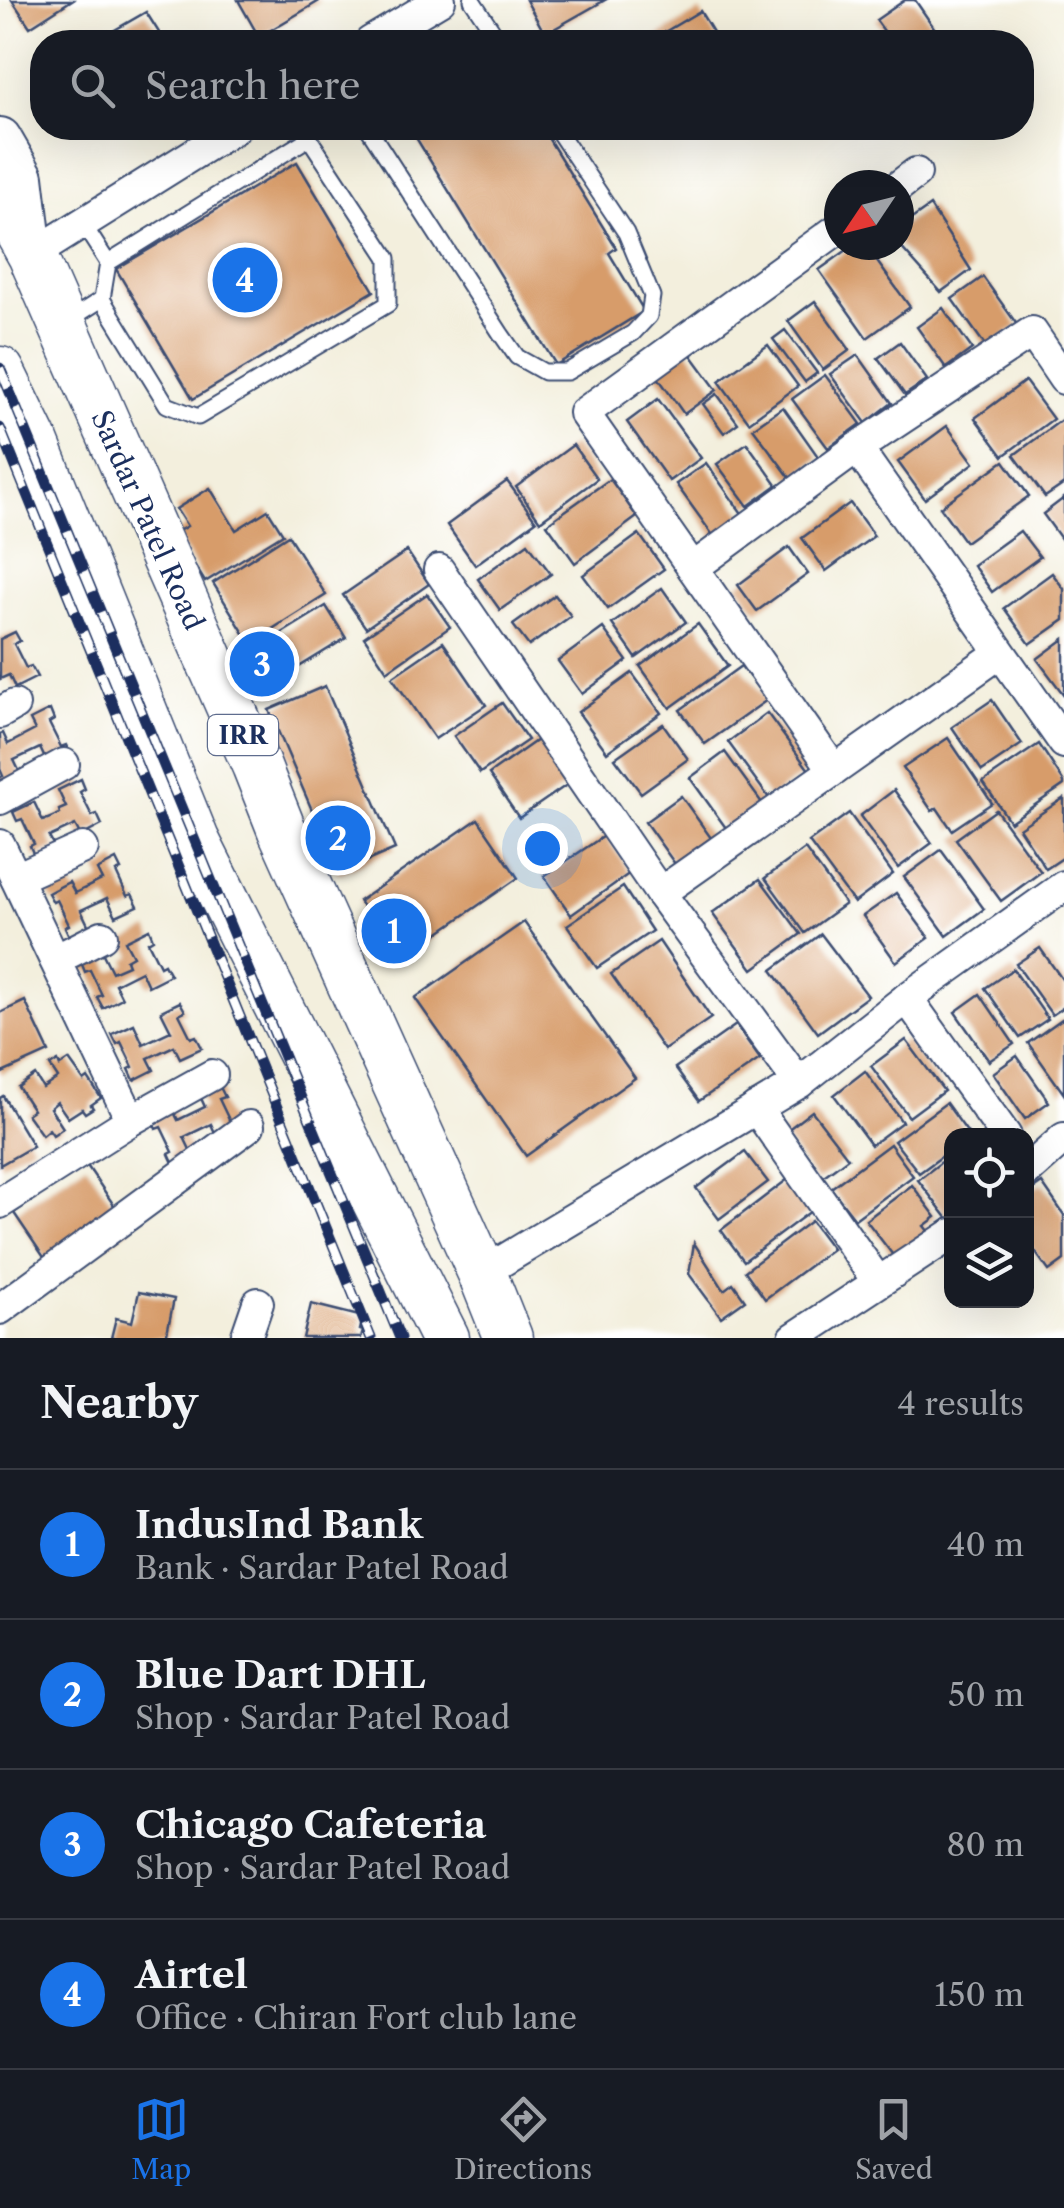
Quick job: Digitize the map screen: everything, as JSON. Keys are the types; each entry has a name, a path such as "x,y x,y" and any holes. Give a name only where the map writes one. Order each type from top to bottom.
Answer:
{"main road":[{"path":"0,139 22,178 32,255"},
{"name":"Sardar Patel Road","path":"0,198 32,255 508,1338"},
{"path":"0,371 33,439 196,840 445,1338"}],"street":[{"path":"383,30 406,8 440,0"},
{"path":"32,255 216,140"},
{"path":"824,239 584,414 834,770"},
{"path":"693,568 857,448 1032,332 1064,379"},
{"path":"857,448 1064,743"},
{"path":"440,570 660,893 798,1083"},
{"path":"660,893 1000,653"},
{"path":"0,799 64,764"},
{"path":"0,845 131,1120"},
{"path":"16,878 84,848"},
{"path":"482,1273 798,1083 1064,886"},
{"path":"55,960 102,936"},
{"path":"908,998 1000,1128"},
{"path":"0,1203 131,1120 212,1075"},
{"path":"756,1108 878,1282"},
{"path":"0,1309 248,1126"},
{"path":"1034,1163 1064,1138"},
{"path":"794,1338 944,1239"},
{"path":"246,1338 258,1303"}],"lane":[{"path":"472,0 492,30"},
{"path":"108,262 295,140"},
{"path":"82,224 108,262 102,300 167,405 198,417 388,304 388,258 311,140"},
{"path":"377,140 518,357 544,372 567,372 633,332 649,316 652,296 626,234 564,140"},
{"path":"62,324 102,300"}],"building":[{"path":"12,0 72,0 30,27"},
{"path":"238,0 321,0 271,30 255,30"},
{"path":"526,0 605,0 552,30 543,30"},
{"path":"905,0 915,0 936,30 883,30 876,20"},
{"path":"700,11 712,30 668,30"},
{"path":"146,12 157,30 115,30"},
{"path":"417,140 549,140 616,248 609,253 644,311 556,365"},
{"path":"297,162 374,291 193,399 116,269"},
{"path":"930,206 971,270 941,292 912,260 914,217"},
{"path":"833,260 876,260 910,307 867,338 819,270"},
{"path":"983,277 1018,326 987,348 952,299"},
{"path":"815,301 850,350 823,370 788,321"},
{"path":"943,308 972,349 946,368 917,327"},
{"path":"785,330 817,373 805,382 773,339"},
{"path":"900,342 927,380 905,395 878,358"},
{"path":"684,345 717,390 684,414 652,369"},
{"path":"768,345 798,386 749,422 719,381"},
{"path":"858,355 892,403 866,423 830,374"},
{"path":"825,375 861,424 828,448 792,399"},
{"path":"1025,381 1053,419 1003,456 975,418"},
{"path":"717,394 738,423 724,433 703,404"},
{"path":"658,399 701,458 669,481 627,422"},
{"path":"783,407 819,458 791,479 753,428"},
{"path":"1064,418 1064,484 1045,497 1014,455"},
{"path":"947,426 974,463 925,499 898,462"},
{"path":"747,443 777,485 748,506 717,464"},
{"path":"573,445 597,479 540,521 516,487"},
{"path":"1004,461 1029,496 965,542 940,507"},
{"path":"706,463 746,519 717,541 676,484"},
{"path":"610,479 637,517 575,563 547,524"},
{"path":"507,481 536,521 475,565 447,525"},
{"path":"210,488 236,530 268,510 283,534 205,582 175,533 187,526 176,509"},
{"path":"1064,498 1064,543 1043,514"},
{"path":"850,503 874,536 826,571 802,538"},
{"path":"1020,531 1040,557 992,592 973,565"},
{"path":"639,534 664,569 608,609 583,575"},
{"path":"288,535 326,595 250,643 213,583"},
{"path":"528,543 551,574 500,610 478,579"},
{"path":"789,547 808,574 757,611 738,585"},
{"path":"407,551 429,584 366,628 343,595"},
{"path":"1052,573 1064,589 1064,620 1030,644 1004,608"},
{"path":"662,588 686,622 636,658 612,624"},
{"path":"427,594 450,627 387,671 364,637"},
{"path":"555,595 571,616 529,646 513,625"},
{"path":"326,606 346,638 260,691 240,659"},
{"path":"698,624 728,666 670,708 640,666"},
{"path":"603,628 627,661 582,694 558,661"},
{"path":"15,632 20,641 14,644 26,668 31,666 37,677 15,688 9,675 0,679 0,639"},
{"path":"1064,639 1064,695 1037,659"},
{"path":"443,642 486,705 435,739 392,677"},
{"path":"741,666 767,700 705,744 680,710"},
{"path":"632,673 661,713 607,752 578,712"},
{"path":"325,686 395,849 339,873 269,710"},
{"path":"992,700 1022,744 982,771 952,727"},
{"path":"502,703 528,740 480,773 454,736"},
{"path":"50,710 54,720 49,723 61,747 66,745 71,756 49,767 40,748 14,760 23,779 4,789 0,781 0,734 8,744 35,730 30,720"},
{"path":"767,713 809,770 769,798 728,742"},
{"path":"663,724 688,759 641,793 615,758"},
{"path":"540,738 571,782 519,818 489,774"},
{"path":"948,738 992,803 952,830 937,808 932,811 903,768"},
{"path":"1039,744 1064,785 1010,822 983,782"},
{"path":"725,752 762,803 726,828 690,778"},
{"path":"81,779 85,789 80,792 92,816 97,814 102,825 81,836 75,825 49,837 55,848 35,858 30,846 34,844 22,819 17,821 13,812 34,802 43,821 60,814 59,810 66,807 58,790"},
{"path":"894,790 932,843 898,868 860,816"},
{"path":"681,796 711,838 675,864 645,822"},
{"path":"1064,798 1064,857 1046,869 1019,828"},
{"path":"996,810 1041,872 1001,901 956,839"},
{"path":"849,813 893,874 854,903 809,842"},
{"path":"478,819 518,878 399,960 359,901"},
{"path":"605,835 630,873 571,915 544,876"},
{"path":"805,849 845,904 805,933 765,878"},
{"path":"941,850 984,909 947,936 904,877"},
{"path":"116,860 121,870 116,872 127,896 132,894 138,906 116,916 107,898 81,910 90,929 70,938 65,927 69,925 57,900 53,902 48,893 69,882 75,893 102,880 97,870"},
{"path":"760,879 801,934 753,969 712,913"},
{"path":"623,887 652,931 597,968 567,925"},
{"path":"896,893 929,938 896,962 863,916"},
{"path":"524,922 635,1078 526,1156 415,998"},
{"path":"149,929 153,939 148,942 160,966 164,964 170,975 148,986 141,971 115,984 122,998 103,1008 97,997 102,995 90,970 85,972 81,962 102,952 112,972 128,965 126,960 133,956 125,941"},
{"path":"821,934 868,996 818,1033 772,970"},
{"path":"659,941 711,1018 664,1050 611,974"},
{"path":"1040,948 1064,982 1064,1007 1052,1015 1016,964"},
{"path":"1013,969 1048,1019 1020,1038 985,988"},
{"path":"980,994 1014,1044 989,1061 955,1012"},
{"path":"25,1001 49,1052 0,1074 0,1013"},
{"path":"180,1002 185,1011 179,1014 191,1038 196,1036 202,1048 180,1058 174,1046 148,1058 154,1070 134,1080 129,1069 133,1067 121,1042 117,1044 112,1034 134,1024 143,1044 171,1031 161,1011"},
{"path":"1064,1021 1064,1094 1028,1043"},
{"path":"736,1025 760,1059 699,1101 675,1068"},
{"path":"906,1040 944,1091 909,1117 871,1066"},
{"path":"1017,1056 1049,1102 1025,1119 993,1073"},
{"path":"69,1060 101,1098 85,1113 82,1109 68,1118 57,1102 50,1108 63,1128 53,1135 49,1129 42,1135 27,1114 33,1110 18,1087 35,1075 43,1088 58,1078 50,1066 58,1061 60,1066"},
{"path":"865,1071 902,1122 871,1145 834,1095"},
{"path":"220,1087 225,1097 219,1099 231,1124 220,1144 211,1124 184,1137 193,1156 174,1165 169,1154 173,1152 161,1127 156,1129 152,1119 173,1110 178,1120 205,1107 200,1096"},
{"path":"3,1096 33,1146 0,1165 0,1098"},
{"path":"946,1103 964,1128 944,1128 944,1155 919,1173 894,1141"},
{"path":"812,1111 848,1158 817,1181 782,1134"},
{"path":"890,1144 913,1176 855,1219 831,1188"},
{"path":"745,1152 768,1182 719,1219 696,1188"},
{"path":"944,1160 944,1214 918,1180"},
{"path":"86,1164 130,1229 58,1278 14,1213"},
{"path":"788,1179 811,1211 744,1261 721,1230"},
{"path":"1042,1183 1064,1215 1064,1260 1049,1271 1034,1250 1034,1188"},
{"path":"912,1185 936,1217 924,1226 933,1237 899,1263 866,1220"},
{"path":"811,1221 832,1249 765,1299 745,1271"},
{"path":"694,1243 724,1290 733,1283 745,1300 721,1317 689,1274"},
{"path":"139,1292 174,1299 166,1338 111,1338 116,1318 132,1322"},
{"path":"311,1304 363,1317 361,1338 303,1338"}],"railway":[{"path":"0,368 400,1338"},
{"path":"0,428 371,1338"}],"place":[{"name":"Airtel","path":"245,280"},
{"name":"Chicago Cafeteria","path":"262,664"},
{"name":"Blue Dart DHL","path":"338,838"},
{"name":"IndusInd Bank","path":"394,931"}]}
